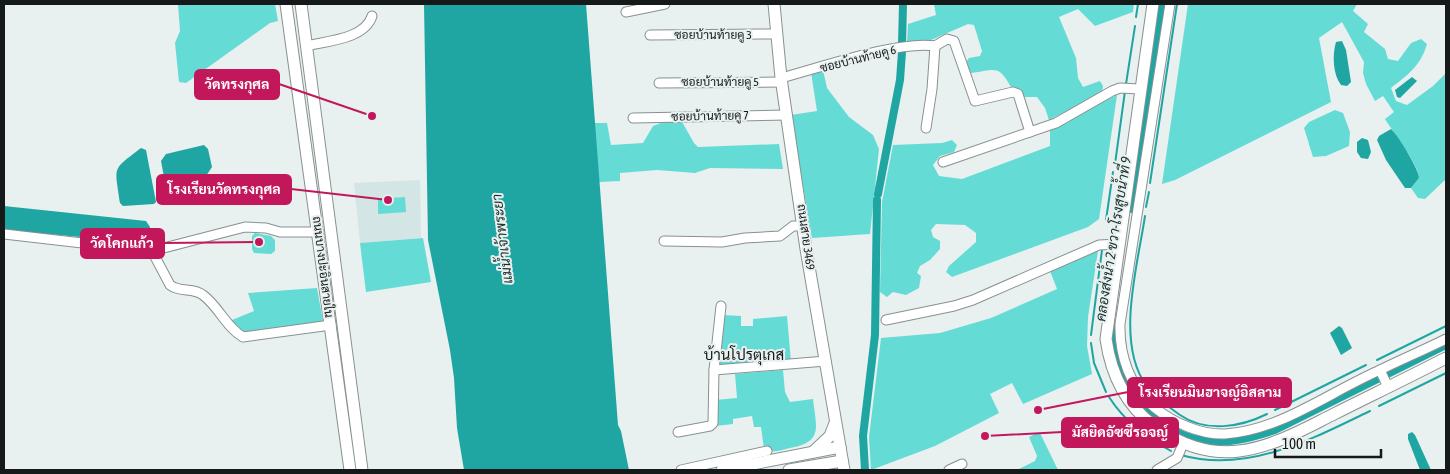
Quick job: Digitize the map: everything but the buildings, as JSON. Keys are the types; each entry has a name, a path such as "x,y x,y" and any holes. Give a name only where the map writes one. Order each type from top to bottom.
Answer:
{"street":[{"name":"ถนนบางปะอินสายใน","path":"286,4 319,232 350,470"},
{"name":"ถนนบางปะอินสายใน","path":"301,4 362,470"},
{"path":"626,12 665,4"},
{"name":"ถนนสาย 3469","path":"774,4 782,80 843,465"},
{"path":"1153,4 1140,89 1130,185 1119,244 1106,339 1114,371 1132,406 1164,434 1184,444 1217,451 1254,449 1290,436 1387,385 1446,358"},
{"path":"1170,4 1120,324 1120,338 1128,370 1135,387 1147,402 1162,413 1201,431 1223,434 1251,430 1280,420 1446,339"},
{"path":"306,46 355,33 365,27 372,16"},
{"name":"ซอยบ้านท้ายคู 3","path":"650,35 777,34"},
{"name":"ซอยบ้านท้ายคู 6","path":"782,80 882,51 924,44 934,46 947,40 954,41 975,101 1013,92 1018,94 1030,132"},
{"path":"926,128 932,89 934,46"},
{"name":"ซอยบ้านท้ายคู 5","path":"659,83 782,80"},
{"path":"943,162 1056,123 1120,88 1140,89"},
{"name":"ซอยบ้านท้ายคู 7","path":"632,118 788,115"},
{"path":"1130,185 1142,186"},
{"path":"664,241 722,242 745,238 780,236 793,226 804,226"},
{"path":"4,234 120,249 152,251 244,227 266,228 280,232 319,232"},
{"path":"886,320 967,302 1099,245 1119,244"},
{"path":"152,251 170,286 175,289 193,290 201,293 214,304 235,332 242,337 330,325"},
{"path":"678,432 712,425 714,370 721,306"},
{"path":"714,370 826,361"},
{"path":"1380,371 1387,385"},
{"path":"813,452 830,436 836,421"},
{"path":"1157,470 1177,458 1184,444"},
{"path":"722,470 840,447"},
{"path":"681,470 766,451"},
{"path":"949,470 962,464"},
{"path":"789,470 816,465 843,465"},
{"path":"816,465 831,470"}],"shaded area":[{"path":"178,4 275,4 278,21 270,23 186,83 179,82 175,43 180,31"},
{"path":"934,4 1134,4 1133,12 1095,26 1078,9 1059,17 1076,58 1078,78 1083,87 1100,81 1103,86 1102,93 1049,120 1045,108 1037,97 1023,97 1020,90 1011,87 1003,75 996,70 971,73 966,62 969,58 980,56 982,51 974,25 968,24 931,40 907,43 908,24 936,15"},
{"path":"1188,4 1357,4 1353,11 1368,24 1364,32 1385,49 1388,59 1398,61 1411,43 1421,39 1427,44 1421,58 1408,74 1391,88 1396,101 1407,105 1433,86 1446,73 1446,179 1425,199 1418,198 1411,188 1419,178 1418,172 1385,119 1394,112 1383,96 1375,101 1366,84 1363,73 1364,62 1342,22 1319,38 1331,102 1175,180 1162,184"},
{"path":"823,70 827,88 849,117 873,135 879,149 870,234 812,238 791,115 817,111 811,72"},
{"path":"1117,95 1099,219 1088,227 952,277 946,272 949,266 976,242 976,233 965,225 936,224 931,230 933,237 940,241 940,249 930,260 920,266 917,273 921,276 919,288 906,295 893,292 887,297 880,292 882,202 893,145 942,143 952,140 957,145 954,152 940,156 933,165 939,176 962,179 1050,146 1050,128"},
{"path":"1335,110 1343,113 1350,132 1349,146 1326,156 1313,157 1304,128 1309,122"},
{"path":"681,120 698,147 779,144 783,169 710,168 695,173 657,170 620,173 620,181 599,182 594,123 607,123 611,145 643,143 653,126 666,121"},
{"path":"420,180 421,238 360,243 354,183"},
{"path":"405,197 406,212 378,214 378,199"},
{"path":"255,233 271,236 275,240 275,251 271,254 254,253 252,249 252,236"},
{"path":"423,238 431,282 366,292 360,243"},
{"path":"1098,251 1088,317 1087,346 1092,374 1023,404 1012,383 990,394 999,413 935,446 871,470 869,437 881,338 940,333 991,318 1057,289 1050,271"},
{"path":"317,288 323,321 321,324 243,336 231,323 232,320 254,311 248,293"},
{"path":"723,315 741,316 741,326 753,326 753,319 787,316 791,362 720,366 717,361"},
{"path":"783,370 785,392 790,402 813,399 816,425 813,437 808,442 777,451 764,449 761,427 754,427 752,416 733,419 733,424 716,426 715,400 737,398 735,374"},
{"path":"1040,433 1058,470 1017,470 1035,461 1037,456 1029,437"}],"water":[{"name":"แม่น้ำเจ้าพระยา","path":"424,4 586,4 618,425 629,470 464,470 457,428 450,350 428,240"},
{"path":"1342,41 1346,50 1351,82 1347,86 1341,85 1338,81 1334,65 1336,42"},
{"path":"1412,77 1417,81 1400,98 1397,97 1395,90"},
{"path":"1391,129 1416,168 1419,178 1411,188 1405,188 1386,160 1377,140 1379,136"},
{"path":"1362,138 1368,140 1371,152 1368,159 1361,158 1357,152 1357,142"},
{"path":"204,145 208,149 212,167 206,176 168,186 165,182 161,161 166,154"},
{"path":"141,148 146,150 156,202 154,204 123,206 120,203 117,170 124,161"},
{"path":"4,206 146,221 150,227 151,239 146,243 4,230"},
{"path":"1339,326 1342,328 1352,348 1341,355 1330,333"},
{"path":"1412,432 1431,470 1420,470 1408,439 1408,434"}],"waterway":[{"path":"902,44 903,4"},
{"path":"1136,17 1138,4"},
{"name":"คลองส่งน้ำ 2 ขวา-โรงสูบน้ำที่ 9","path":"1130,209 1162,4"},
{"path":"1150,183 1177,4"},
{"path":"1126,84 1135,26"},
{"path":"878,194 900,80 902,52"},
{"path":"1115,164 1125,91"},
{"path":"1106,220 1113,172"},
{"path":"1146,207 1149,192"},
{"path":"865,470 863,436 875,335 877,200"},
{"path":"1145,216 1134,279 1130,325 1132,347 1137,367 1146,385 1175,412 1190,421 1201,424 1212,426 1235,425 1267,414"},
{"path":"1091,335 1102,250"},
{"name":"คลองส่งน้ำ 2 ขวา-โรงสูบน้ำที่ 9","path":"1112,324 1112,344 1116,363 1124,381 1135,398 1164,425 1200,440 1219,442 1238,440 1275,430 1446,345"},
{"path":"1377,360 1446,326"},
{"path":"1091,343 1094,363 1106,392"},
{"path":"1275,410 1366,365"},
{"path":"1379,406 1446,373"},
{"path":"1109,397 1122,414 1137,428 1171,451"},
{"path":"1181,455 1206,460 1255,457 1302,442 1370,411"}],"place":[{"name":"วัดทรงกุศล","path":"372,116"},
{"name":"โรงเรียนวัดทรงกุศล","path":"388,200"},
{"name":"วัดโคกแก้ว","path":"259,242"},
{"name":"โรงเรียนมินฮาจญ์อิสลาม","path":"1038,410"},
{"name":"มัสยิดอัซซีรอจญ์","path":"985,436"}],"district":[{"name":"บ้านโปรตุเกส","path":"744,355"}]}
